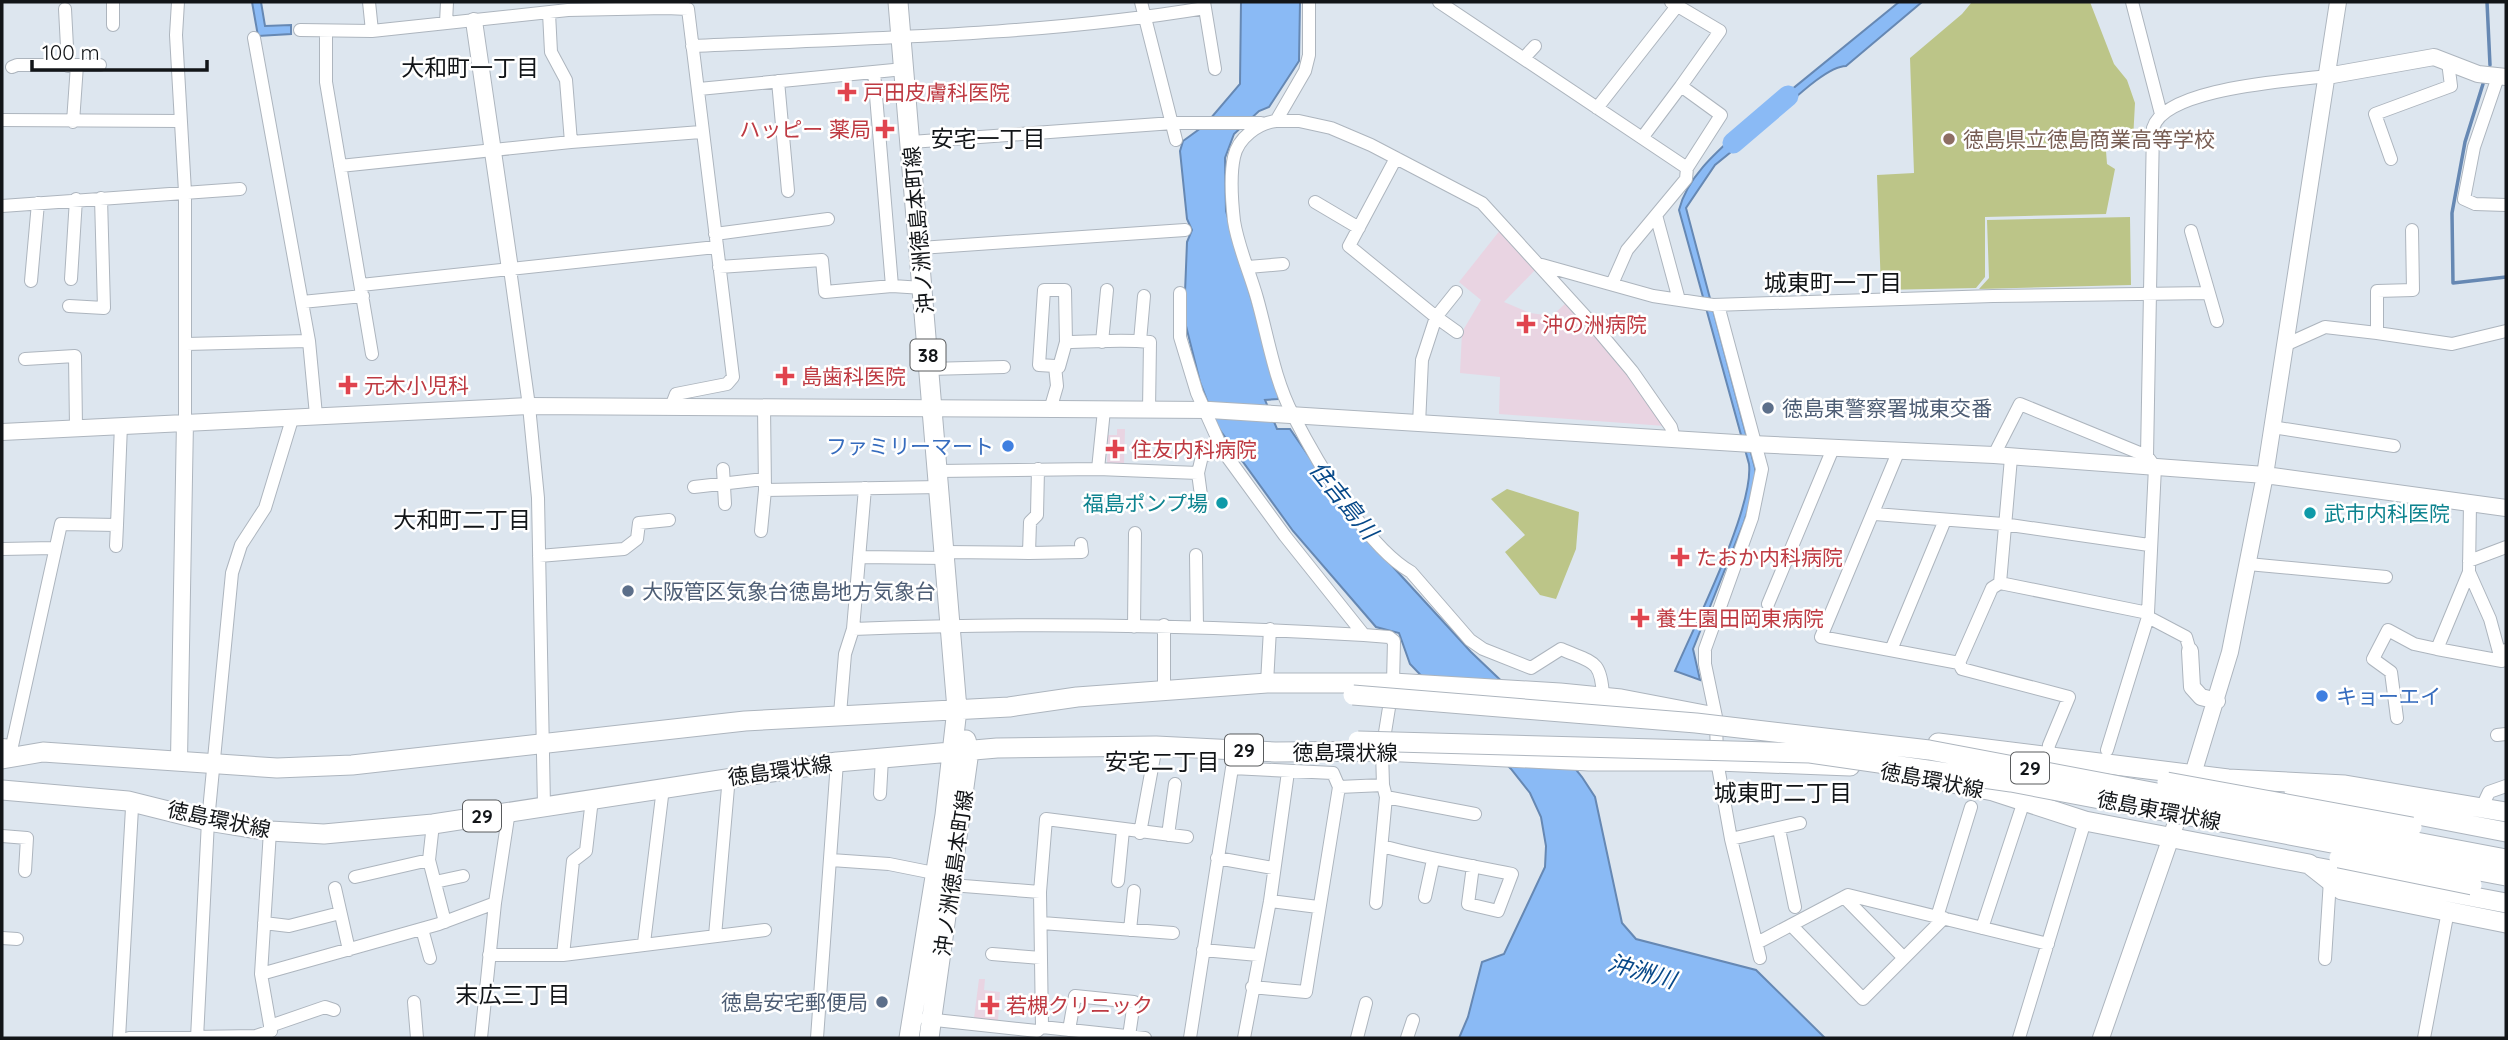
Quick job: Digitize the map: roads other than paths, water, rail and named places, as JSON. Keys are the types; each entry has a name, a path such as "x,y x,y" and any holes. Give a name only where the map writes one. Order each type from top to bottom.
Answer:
{"main road":[{"name":"沖ノ洲徳島本町線","path":"898,2 952,625 960,752 951,886 924,1025 909,1038"},
{"name":"徳島環状線","path":"1009,707 1077,696 1267,682 1418,684 1603,696 1716,717 2228,779 2345,785 2506,812"},
{"name":"徳島環状線","path":"5,750 277,768 352,765 541,741 840,714 1099,706 1263,696 1353,695 1778,732 1929,750 2506,859"},
{"name":"徳島東環状線","path":"1156,746 1257,740 1358,741 1810,753 1951,772 2506,876"},
{"name":"徳島環状線","path":"2,790 154,805 208,821 270,831 324,834 433,824 729,776 837,762 960,752 1156,746 1275,752 1382,751 1578,760 1862,766 1973,786 2085,821 2249,850 2323,874 2342,890 2506,923"},
{"name":"沖ノ洲徳島本町線","path":"924,1025 934,873 960,752"},
{"path":"2016,765 2207,787 2506,845"},
{"name":"29","path":"2228,779 2506,832"},
{"path":"2111,801 2327,856 2506,891"},
{"name":"29","path":"2323,874 2506,903"}],"street":[{"path":"113,2 113,25"},
{"path":"178,2 176,34 185,192 186,344 179,760"},
{"path":"369,2 372,31"},
{"path":"446,23 447,2"},
{"path":"1141,2 1176,140"},
{"path":"1276,121 1305,71 1309,55 1309,2"},
{"path":"1439,2 1687,168"},
{"path":"2132,2 2161,114"},
{"path":"2101,1038 2217,701 2249,564 2338,2"},
{"path":"1597,108 1674,4 1720,31 1642,138"},
{"path":"300,30 372,31 549,13 666,5 688,9 733,377 727,384 676,394 671,407"},
{"path":"692,46 901,37 1146,18 1204,5 1215,69"},
{"path":"65,9 72,66 73,122"},
{"path":"549,13 551,52 566,80 571,142"},
{"path":"474,21 529,406 538,498 544,806"},
{"path":"327,31 326,82 372,354"},
{"path":"254,38 309,341 316,415"},
{"path":"1524,58 1535,46"},
{"path":"2106,750 2148,615 2153,128 2161,114 2181,102 2219,92 2434,57 2478,74 2502,77 2474,147 2464,199 2475,204 2506,205"},
{"path":"2391,159 2375,114 2451,86 2448,62"},
{"path":"12,67 100,65"},
{"path":"699,89 904,69"},
{"path":"874,72 892,286"},
{"path":"778,81 788,191"},
{"path":"1612,284 1627,250 1686,179 1687,168 1721,115 1681,86"},
{"path":"2,120 180,121"},
{"path":"911,142 1172,123 1299,121 1331,128 1482,203 1542,265 1632,371 1671,427 1674,438"},
{"path":"1256,123 1234,155 1234,222 1286,415 1365,527 1401,567 1411,572 1470,640 1483,649 1531,668 1561,649 1592,663 1602,673 1603,696"},
{"path":"340,166 571,142 701,132"},
{"path":"1396,159 1349,246 1457,332"},
{"path":"2,206 240,189"},
{"path":"69,306 104,315 101,198"},
{"path":"71,279 76,199"},
{"path":"1315,202 1359,228"},
{"path":"30,281 38,203"},
{"path":"1656,215 1679,300"},
{"path":"302,302 510,269 715,241 828,219"},
{"path":"920,248 1185,230"},
{"path":"2377,333 2377,291 2413,290 2412,230"},
{"path":"2191,231 2217,321"},
{"path":"719,267 822,260 825,292 892,286 923,288"},
{"path":"1248,267 1283,264"},
{"path":"1542,265 1679,300 1711,305 2209,293"},
{"path":"1044,290 1065,290 1066,342 1059,367 1055,366 1039,365 1044,290"},
{"path":"1102,342 1107,290"},
{"path":"1419,424 1422,360 1436,317 1456,292"},
{"path":"1180,293 1180,337 1223,451 1284,536 1364,635"},
{"path":"1140,341 1144,296"},
{"path":"1711,305 1750,443 1762,469 1758,494 1733,578 1705,649 1705,663 1716,717 1717,761 1731,839 1760,957"},
{"path":"2285,345 2325,327 2452,344 2506,331"},
{"path":"1066,342 1102,342 1112,338 1150,342 1149,410"},
{"path":"186,344 309,341"},
{"path":"26,359 75,356 76,427"},
{"path":"1050,410 1057,386 1055,366"},
{"path":"929,369 1004,367"},
{"path":"1994,455 2020,404 2151,461"},
{"path":"2,432 529,406 1208,410 2011,458 2151,461 2506,508"},
{"path":"761,530 764,407"},
{"path":"1098,470 1104,410"},
{"path":"197,1037 208,821 232,572 241,545 265,508 293,416"},
{"path":"116,546 121,425"},
{"path":"2272,427 2394,446"},
{"path":"1768,604 1834,446"},
{"path":"1899,450 1875,514 1821,637 1959,663"},
{"path":"1202,503 1198,473 1202,456 1223,451"},
{"path":"2000,583 2003,524 2011,458"},
{"path":"723,469 726,484 725,504"},
{"path":"1029,553 1030,522 1037,515 1038,469"},
{"path":"694,487 764,484 865,488 1038,469 1198,473"},
{"path":"840,714 845,654 853,629 865,488"},
{"path":"2437,649 2469,567 2470,502"},
{"path":"1875,514 2003,524 2149,545"},
{"path":"539,556 624,549 638,539 639,523 669,520"},
{"path":"1891,650 1945,520"},
{"path":"5,750 61,524 117,525"},
{"path":"1133,627 1135,533"},
{"path":"859,558 1082,552 1081,544"},
{"path":"2469,567 2506,547"},
{"path":"2,549 54,548"},
{"path":"1196,555 1197,627"},
{"path":"2249,564 2386,578"},
{"path":"2397,719 2390,672 2373,659 2388,630 2414,644 2504,659 2469,567"},
{"path":"1959,663 1992,587 2000,583 2148,615 2178,630 2186,637 2190,651 2192,687 2201,697 2217,701"},
{"path":"853,629 952,625 1164,625 1389,637 1394,641 1393,683 1382,751 1385,791 1376,903"},
{"path":"1164,625 1164,690"},
{"path":"1267,682 1270,629"},
{"path":"1959,663 1962,669 2069,697 2049,745 2048,756"},
{"path":"1140,833 1156,746"},
{"path":"880,793 882,758"},
{"path":"817,1038 837,762"},
{"path":"1190,1038 1233,768 1333,774 1339,787 1306,992 1252,987"},
{"path":"1244,1038 1270,901 1288,772"},
{"path":"715,936 716,871 729,776"},
{"path":"1168,835 1175,784"},
{"path":"2482,807 2489,792 2506,786"},
{"path":"1339,787 1385,791 1475,814"},
{"path":"644,943 663,788"},
{"path":"2,799 132,808 154,805"},
{"path":"564,955 573,862 586,851 592,799"},
{"path":"1982,928 2024,801"},
{"path":"1791,925 1863,999 1940,918 1971,807"},
{"path":"119,1038 132,808"},
{"path":"481,1038 495,903 509,811"},
{"path":"1042,1027 1040,892 1046,819 1186,837"},
{"path":"2019,1038 2085,821"},
{"path":"1731,839 1800,823"},
{"path":"433,824 429,860 444,922"},
{"path":"1779,829 1795,907"},
{"path":"1118,881 1123,830"},
{"path":"270,831 261,974 272,1032"},
{"path":"2,836 27,838 25,871"},
{"path":"1382,846 1433,860 1473,866"},
{"path":"1217,858 1273,869"},
{"path":"355,877 429,860"},
{"path":"831,860 888,864 934,873"},
{"path":"1425,897 1433,860"},
{"path":"2323,874 2325,959"},
{"path":"435,882 463,876"},
{"path":"951,886 1040,892"},
{"path":"335,888 349,950"},
{"path":"1130,929 1133,891"},
{"path":"1756,943 1848,895 2049,944"},
{"path":"1844,897 1904,958"},
{"path":"1270,901 1318,907"},
{"path":"261,974 422,929 495,903"},
{"path":"2424,1038 2448,911"},
{"path":"264,923 289,926 340,913"},
{"path":"1042,923 1173,933"},
{"path":"422,929 430,958"},
{"path":"489,955 564,955 765,930"},
{"path":"2,938 17,939"},
{"path":"1203,950 1258,955"},
{"path":"992,954 1041,958"},
{"path":"1069,1030 1075,996 1133,1002 1129,1036"},
{"path":"414,1002 417,1038"},
{"path":"1357,1038 1366,1003"},
{"path":"129,1038 256,1036 272,1032 325,1007 334,1010"},
{"path":"1407,1038 1413,1020"},
{"path":"924,1025 1037,1031 1042,1027 1144,1038"}],"water":[{"path":"252,2 261,2 265,26 291,25 291,34 258,36"},
{"name":"沖洲川","path":"1241,2 1300,2 1299,61 1269,107 1259,111 1234,134 1225,158 1226,211 1279,395 1278,399 1265,400 1277,429 1290,429 1362,533 1471,652 1514,693 1582,777 1595,797 1622,923 1636,939 1756,970 1825,1038 1459,1038 1468,1017 1482,962 1504,954 1545,867 1546,846 1541,817 1530,793 1511,769 1410,664 1399,633 1376,627 1293,531 1217,426 1200,382 1184,318 1187,242 1192,230 1187,219 1180,151 1183,141 1205,125 1240,84"},
{"path":"1899,2 1922,2 1846,66 1828,72 1818,79 1771,119 1764,112"},
{"path":"1751,121 1758,130 1715,165 1686,208 1755,468 1756,485 1693,649 1700,680 1675,671 1733,536 1748,484 1749,464 1679,210 1690,184 1699,172"}],"waterway":[{"path":"2487,2 2490,65"},
{"path":"2483,84 2465,142 2452,213 2453,283 2506,277"},
{"path":"1733,143 1788,96"}],"place":[{"name":"戸田皮膚科医院","path":"847,92"},
{"name":"ハッピー 薬局","path":"885,129"},
{"name":"徳島県立徳島商業高等学校","path":"1949,139"},
{"name":"沖の洲病院","path":"1526,324"},
{"name":"島歯科医院","path":"785,376"},
{"name":"元木小児科","path":"348,385"},
{"name":"徳島東警察署城東交番","path":"1768,408"},
{"name":"ファミリーマート","path":"1008,446"},
{"name":"住友内科病院","path":"1115,449"},
{"name":"福島ポンプ場","path":"1222,503"},
{"name":"武市内科医院","path":"2310,513"},
{"name":"たおか内科病院","path":"1680,557"},
{"name":"大阪管区気象台徳島地方気象台","path":"628,591"},
{"name":"養生園田岡東病院","path":"1640,618"},
{"name":"キョーエイ","path":"2322,696"},
{"name":"徳島安宅郵便局","path":"882,1002"},
{"name":"若槻クリニック","path":"990,1005"}],"district":[{"name":"大和町一丁目","path":"470,67"},
{"name":"安宅一丁目","path":"988,138"},
{"name":"城東町一丁目","path":"1833,282"},
{"name":"大和町二丁目","path":"462,519"},
{"name":"安宅二丁目","path":"1162,761"},
{"name":"城東町二丁目","path":"1783,792"},
{"name":"末広三丁目","path":"513,994"}],"water label":[{"name":"住吉島川","path":"1344,500"}]}
